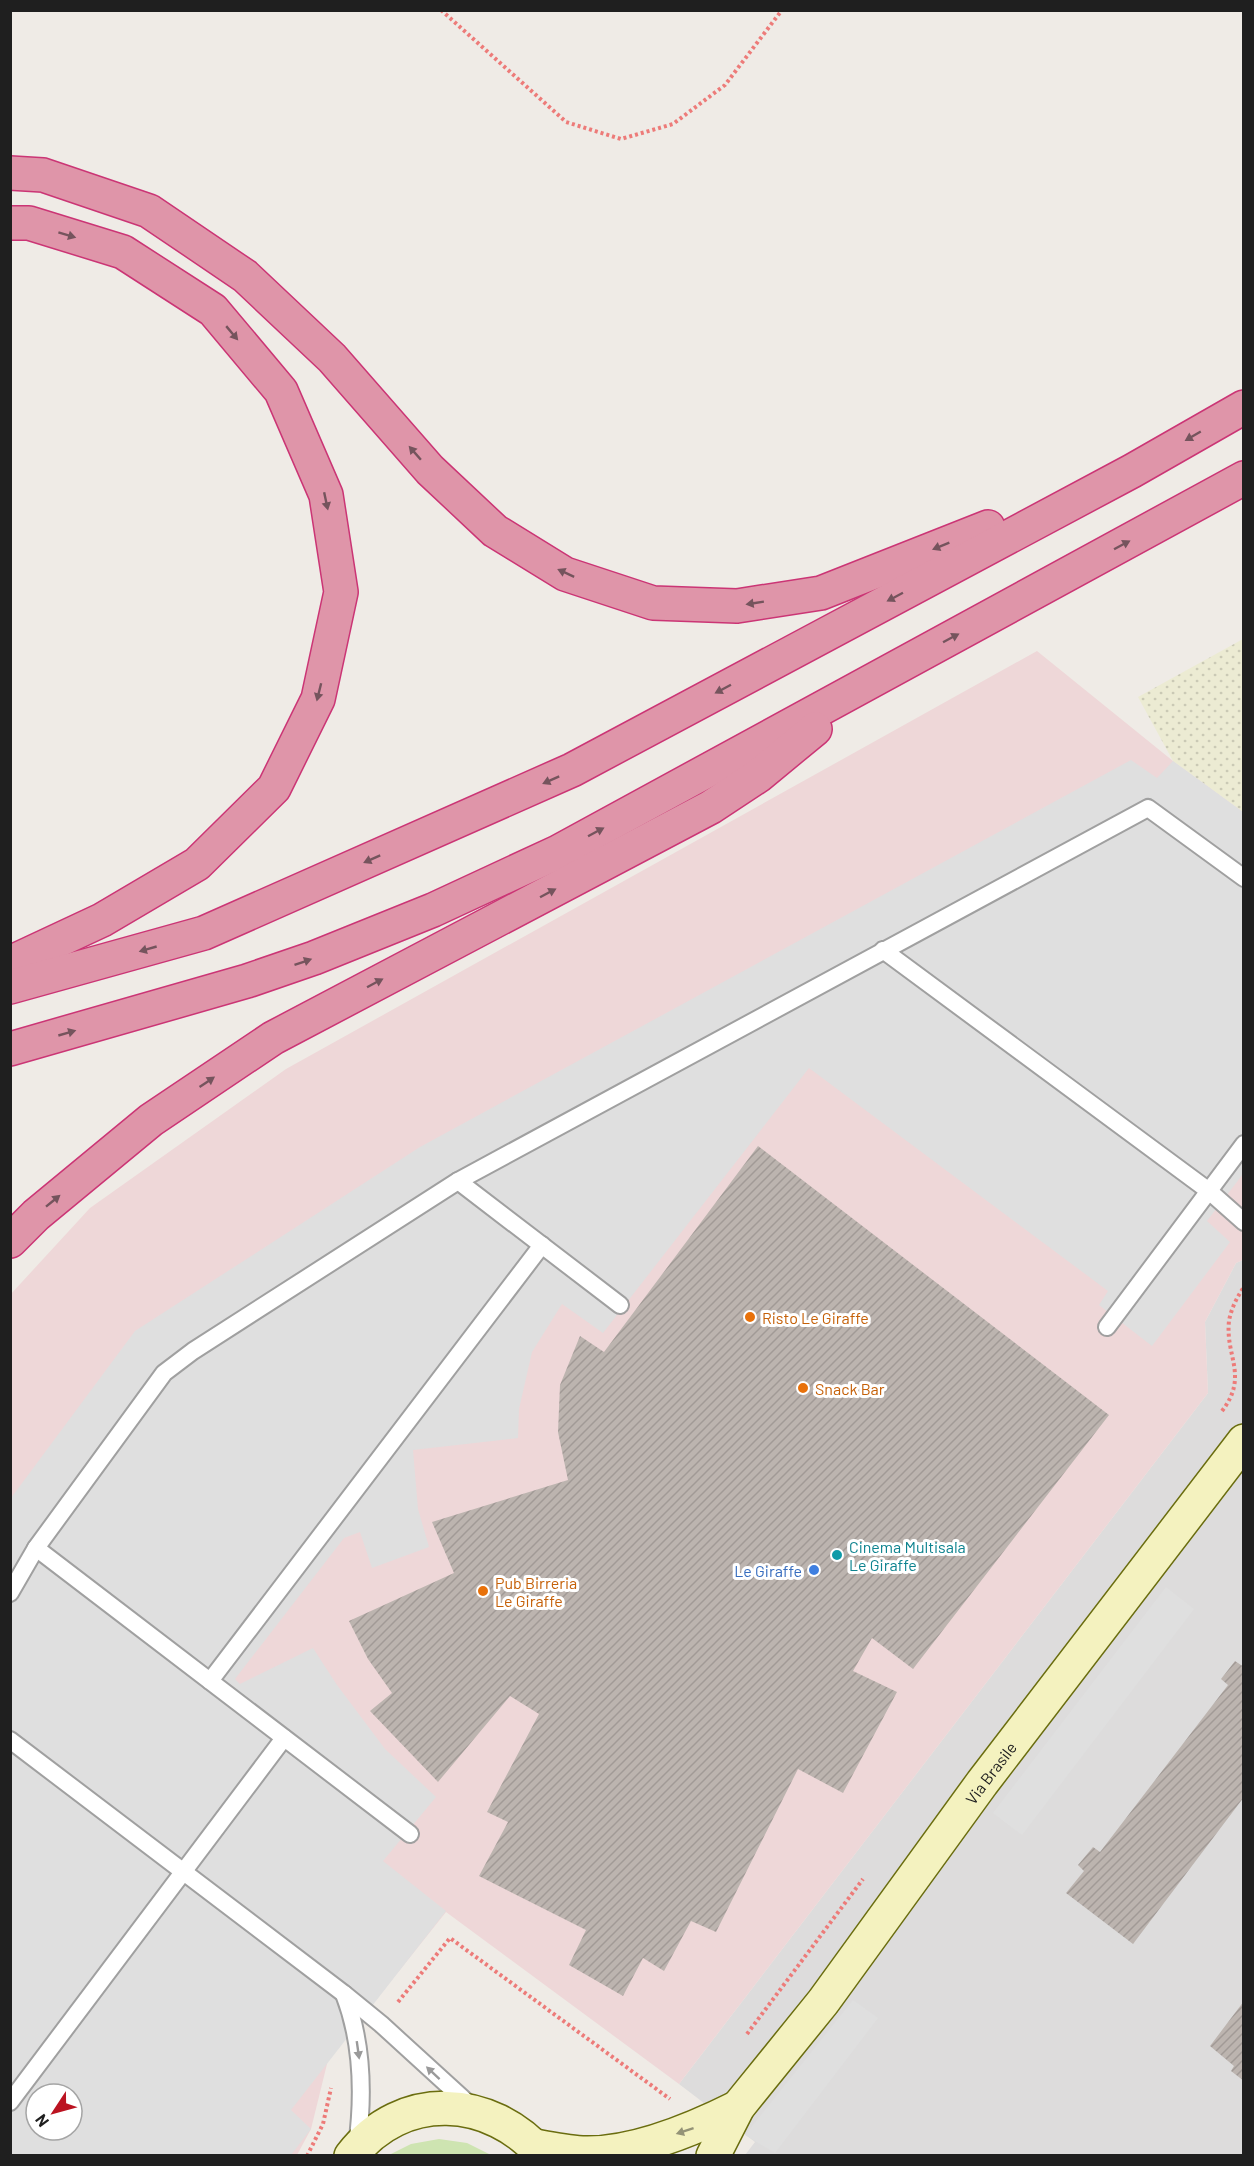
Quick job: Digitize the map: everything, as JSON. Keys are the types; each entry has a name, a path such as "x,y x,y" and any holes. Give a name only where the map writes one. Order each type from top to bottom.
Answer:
{"highway":[{"path":"10,173 43,175 149,211 245,276 332,358 430,470 495,531 565,574 653,603 737,606 821,593 1132,471"},
{"path":"10,224 28,223 123,252 213,310 281,391 326,495 341,592 318,699 274,788 197,864 102,920 10,963"},
{"path":"10,987 204,933 572,770 1132,471 1244,407"},
{"path":"10,1048 247,981 314,958 433,910 558,852 1244,478"},
{"path":"10,1241 36,1215 151,1120 273,1038 711,807 758,776 873,680"}],"street":[{"name":"Via Brasile","path":"713,2156 738,2106 823,2002 982,1783 1244,1441"},
{"name":"Via Brasile","path":"553,2152 583,2153 625,2149 700,2126 738,2106"},
{"path":"354,2152 365,2139 389,2123 416,2112 453,2108 477,2111 508,2124 553,2152"}],"lane":[{"path":"10,1593 36,1548 164,1373 193,1351 458,1181 1148,808 1244,878"},
{"path":"883,950 1209,1191 1244,1222"},
{"path":"1107,1327 1244,1144"},
{"path":"458,1181 620,1305"},
{"path":"210,1681 543,1245"},
{"path":"36,1548 410,1834"},
{"path":"10,2102 284,1738"},
{"path":"10,1740 343,1993 381,2024 477,2111"},
{"path":"343,1993 351,2014 358,2053 361,2112 354,2152"}],"path":[{"path":"441,10 566,122 621,139 673,124 725,85 782,10"},
{"path":"1219,1415 1226,1406 1234,1385 1236,1366 1230,1342 1229,1320 1237,1297 1244,1287"},
{"path":"744,2037 865,1878"},
{"path":"381,2024 450,1938 670,2099"},
{"path":"307,2156 323,2124 331,2086 358,2053"}],"shaded area":[{"path":"1037,651 1173,761 1243,812 1243,1260 1236,1263 1205,1322 1208,1393 679,2084 446,1912 328,2060 311,2129 297,2155 11,2155 10,1295 90,1208 286,1069"},
{"path":"1131,760 1157,778 1173,761 1243,812 1243,1174 1207,1221 1230,1242 1152,1346 1099,1305 1108,1291 809,1068 603,1333 562,1304 532,1352 519,1409 518,1438 413,1450 418,1509 429,1547 372,1568 360,1532 344,1538 235,1679 240,1684 313,1648 337,1685 385,1749 436,1797 383,1861 446,1911 291,2110 311,2129 291,2155 11,2156 11,1498 135,1331 420,1147"},
{"path":"1243,1260 1243,2155 745,2155 755,2142 679,2084 1208,1393 1205,1322 1236,1263"},
{"path":"1166,1587 1194,1609 1022,1835 993,1813"},
{"path":"853,2000 878,2018 775,2153 745,2135"}],"green space":[{"path":"1243,639 1243,812 1173,761 1138,697"},
{"path":"439,2139 467,2143 491,2155 389,2155 411,2144"}],"building":[{"name":"Le Giraffe","path":"758,1146 1109,1415 913,1669 872,1638 853,1671 897,1692 843,1793 798,1769 716,1932 691,1921 664,1971 643,1958 623,1996 569,1965 586,1930 479,1876 508,1822 487,1812 539,1714 510,1696 438,1782 370,1711 392,1693 368,1659 349,1621 454,1573 432,1522 568,1480 558,1432 560,1385 580,1336 604,1352"},
{"path":"1235,1661 1244,1667 1244,1797 1133,1944 1066,1893 1084,1871 1078,1865 1093,1847 1100,1852 1228,1685 1221,1679"},
{"path":"1244,2001 1244,2081 1231,2071 1234,2066 1210,2046"}],"place":[{"name":"Risto Le Giraffe","path":"750,1317"},
{"name":"Snack Bar","path":"803,1388"},
{"name":"Cinema Multisala Le Giraffe","path":"837,1555"},
{"name":"Le Giraffe","path":"814,1570"},
{"name":"Pub Birreria Le Giraffe","path":"483,1591"}]}
